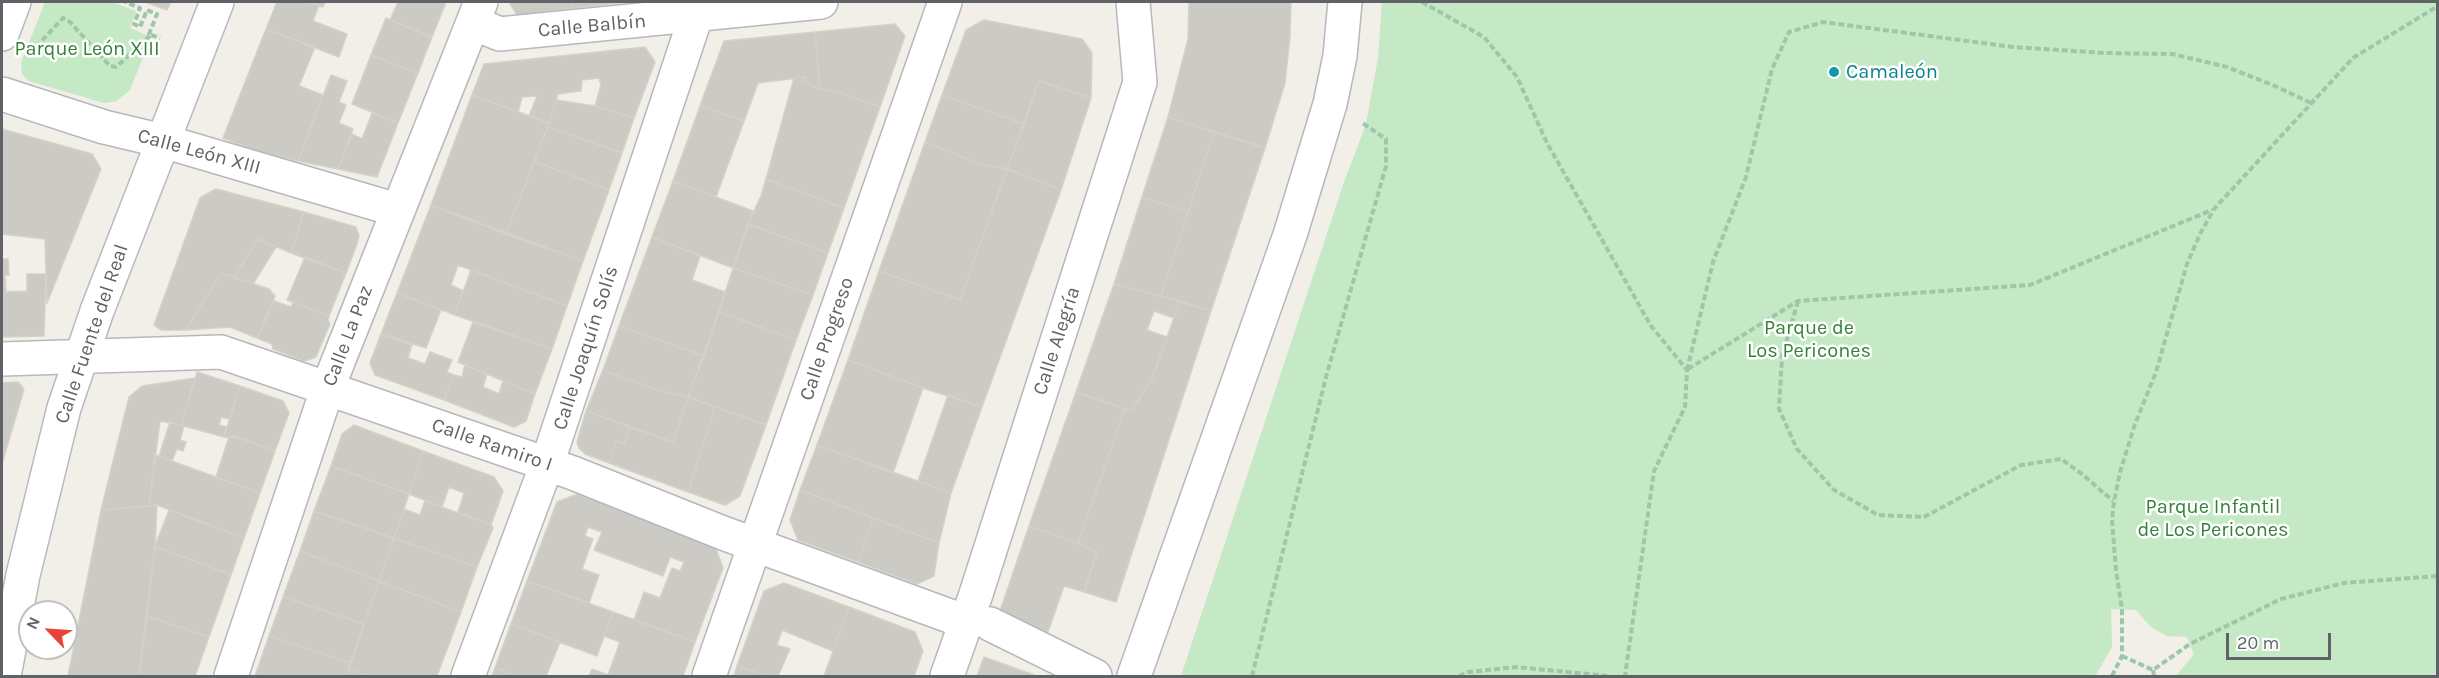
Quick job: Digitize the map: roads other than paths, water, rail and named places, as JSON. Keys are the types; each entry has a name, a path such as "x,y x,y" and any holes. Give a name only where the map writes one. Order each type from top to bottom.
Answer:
{"street":[{"path":"2,34 14,2"},
{"name":"Calle Fuente del Real","path":"4,676 23,575 64,408 97,311 217,2"},
{"name":"Calle Balbín","path":"477,12 500,34 821,2"},
{"name":"Calle Progreso","path":"709,676 945,2"},
{"name":"Calle Alegría","path":"947,676 978,623 1140,82 1133,2"},
{"path":"1134,676 1290,235 1330,104 1340,56 1345,2"},
{"name":"Calle La Paz","path":"231,676 328,387 477,12"},
{"name":"Calle Joaquín Solís","path":"468,676 547,464 696,16"},
{"name":"Calle León XIII","path":"2,94 104,127 163,141 397,210"},
{"name":"Calle Ramiro I","path":"2,359 221,352 547,464 755,545 978,623 1095,676"}],"place":[{"name":"Camaleón","path":"1834,72"}],"park label":[{"name":"Parque León XIII","path":"87,49"},
{"name":"Parque de Los Pericones","path":"1809,340"},
{"name":"Parque Infantil de Los Pericones","path":"2213,518"}]}
